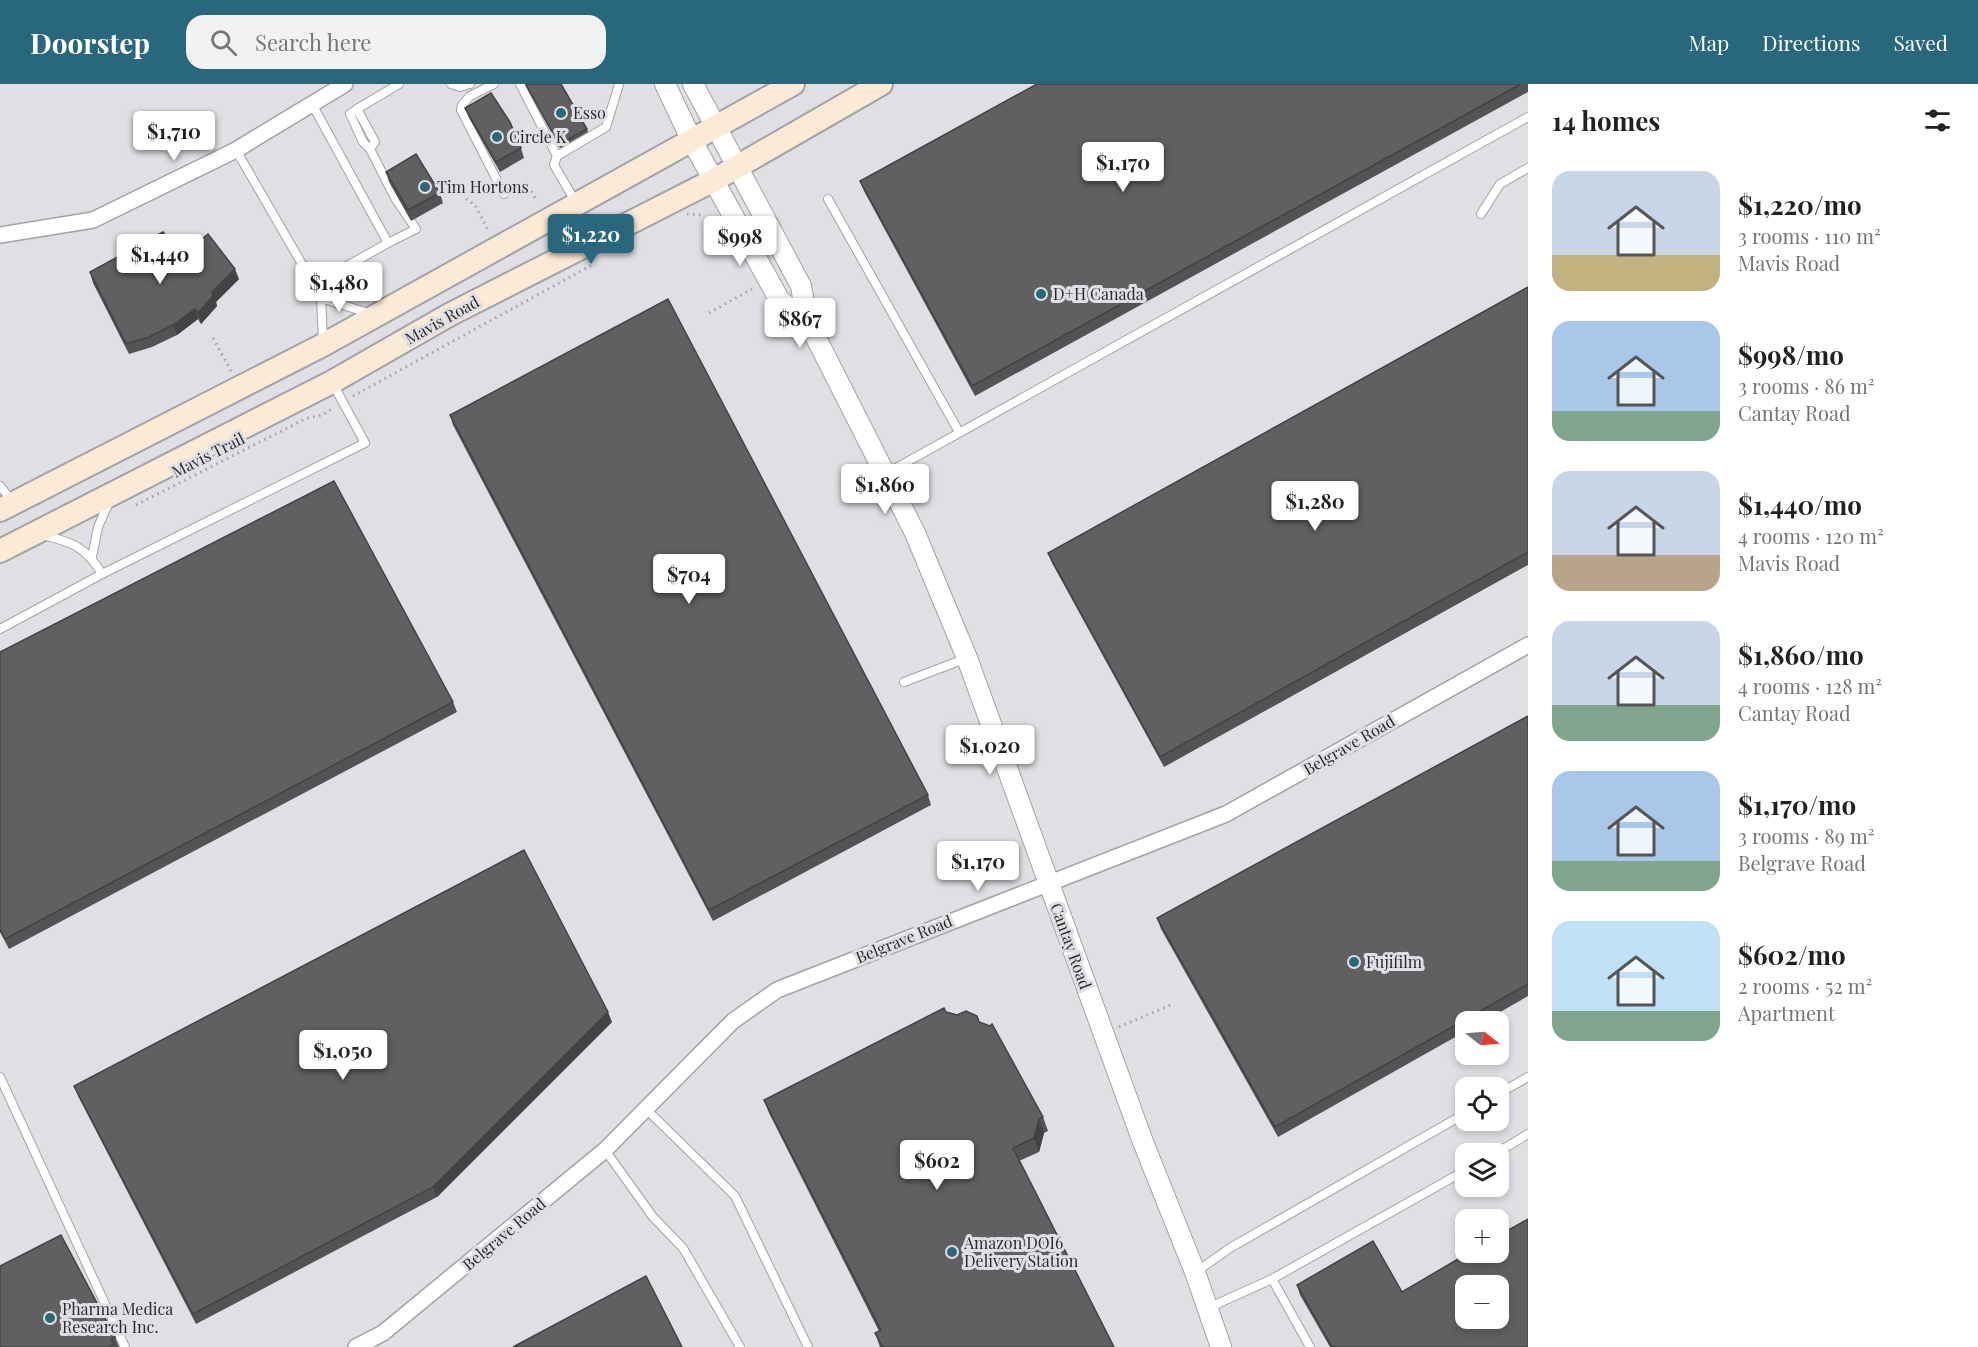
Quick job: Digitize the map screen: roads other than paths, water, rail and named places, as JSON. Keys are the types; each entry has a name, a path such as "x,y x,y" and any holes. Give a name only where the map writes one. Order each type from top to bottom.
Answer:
{"main road":[{"path":"7,507 323,345 793,84"},
{"name":"Mavis Road","path":"0,551 36,533 121,502 449,315 714,180 881,84"}],"street":[{"path":"0,235 93,220 236,150 345,84"},
{"name":"Cantay Road","path":"665,84 692,141 780,301 807,320"},
{"name":"Cantay Road","path":"693,84 801,286 807,320 915,533 967,658 1221,1347"},
{"name":"Belgrave Road","path":"356,1347 383,1333 605,1150 733,1021 777,990 1226,814 1528,645"}],"lane":[{"path":"313,285 416,230 395,198 370,149 375,142 357,109 399,84"},
{"path":"451,84 460,87 470,84"},
{"path":"494,84 470,96 462,105 461,110 504,194"},
{"path":"520,84 557,156"},
{"path":"577,205 554,165 557,156 606,127 619,84"},
{"path":"312,104 388,243"},
{"path":"885,474 1528,117"},
{"path":"236,150 321,298 323,345"},
{"path":"1481,214 1500,184 1528,168"},
{"path":"828,199 959,432"},
{"path":"321,298 375,316"},
{"path":"0,628 102,574 365,443 332,382"},
{"path":"0,486 7,507"},
{"path":"92,557 98,527 121,502"},
{"path":"36,533 71,542 92,557 102,574"},
{"path":"904,682 967,658"},
{"path":"0,1077 125,1347"},
{"path":"1509,1088 1528,1077"},
{"path":"645,1108 735,1196 808,1347"},
{"path":"1195,1272 1230,1248 1455,1119"},
{"path":"1509,1146 1528,1134"},
{"path":"605,1150 653,1218 683,1248 740,1347"},
{"path":"1208,1308 1272,1279 1455,1176"},
{"path":"1272,1279 1310,1347"}],"place":[{"name":"Esso","path":"561,113"},
{"name":"Circle K","path":"497,137"},
{"name":"Tim Hortons","path":"425,187"},
{"name":"D+H Canada","path":"1041,294"},
{"name":"Fujifilm","path":"1354,962"},
{"name":"Amazon DOI6 Delivery Station","path":"952,1252"},
{"name":"Pharma Medica Research Inc.","path":"50,1318"}]}
